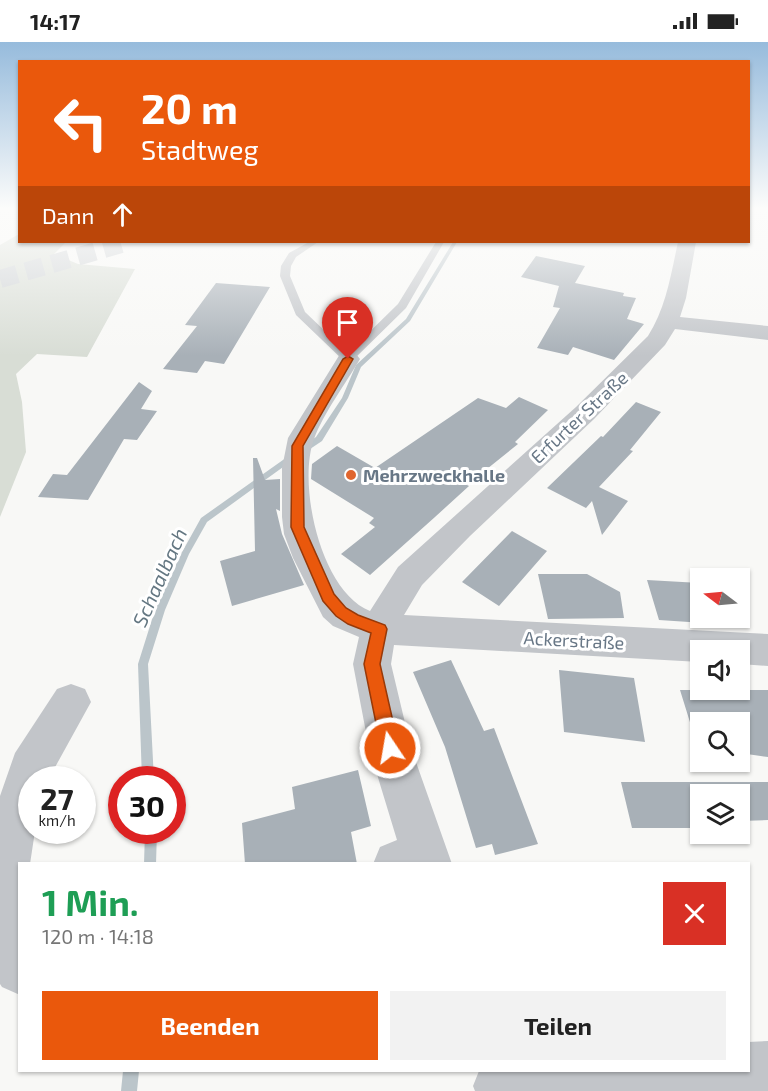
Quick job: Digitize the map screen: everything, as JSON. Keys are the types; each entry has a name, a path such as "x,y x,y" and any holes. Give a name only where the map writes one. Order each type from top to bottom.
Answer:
{"street":[{"name":"Erfurter Straße","path":"417,861 372,664 380,629 393,602 410,576 623,377 657,340 668,322 678,290 684,258"},
{"path":"668,322 768,333"},
{"name":"Ackerstraße","path":"348,359 297,459 298,527 328,597 347,616 380,629 768,650"},
{"path":"18,963 1,908 9,842 30,768 71,702"},
{"path":"750,1070 768,1070"},
{"path":"501,1083 568,1075 677,1072"}],"lane":[{"path":"290,258 286,266 285,276 300,313 348,359 402,306 431,258"},
{"path":"0,978 18,974"}],"shaded area":[{"path":"0,258 63,258 78,264 135,269 87,357 37,354 16,374 22,402 26,452 0,517"}],"building":[{"path":"535,258 585,266 575,283 624,293 623,296 636,298 627,319 644,324 614,360 573,347 568,355 537,348 560,308 553,307 559,286 521,277"},
{"path":"216,283 270,287 224,364 205,361 197,373 163,369 197,326 185,325"},
{"path":"139,382 152,391 141,409 157,411 137,440 124,439 88,500 38,497 53,474 67,475"},
{"path":"519,397 548,410 515,442 518,444 467,485 469,486 370,575 341,554 375,527 369,523 374,518 311,479 312,464 337,446 375,468 478,398 506,408"},
{"path":"636,402 661,412 630,450 633,451 599,487 628,501 602,535 592,501 586,508 547,488 601,436 603,437"},
{"path":"253,458 257,458 265,480 280,479 280,511 276,509 282,534 304,585 232,606 220,561 255,551"},
{"path":"512,531 547,551 499,606 462,582"},
{"path":"538,574 587,574 620,592 624,618 548,619"},
{"path":"647,580 690,582 690,622 659,620"},
{"path":"451,660 484,731 494,728 538,844 495,855 492,844 476,848 445,747 413,672"},
{"path":"559,670 634,678 645,742 564,732"},
{"path":"680,690 690,690 690,700 750,700 750,690 768,690 768,757 750,754 750,712 690,712 690,722"},
{"path":"358,770 371,826 351,832 357,862 245,862 242,823 295,809 292,787"},
{"path":"621,782 768,782 768,820 750,821 750,784 690,784 690,828 632,828"}],"waterway":[{"name":"Schaalbach","path":"304,449 319,439 345,398 358,366 408,320 445,258"},
{"name":"Schaalbach","path":"147,766 143,664 160,610 185,554 204,520 293,457"},
{"name":"Schaalbach","path":"150,862 151,844"},
{"name":"Schaalbach","path":"129,1091 131,1072"}],"tunnel":[{"path":"0,279 73,258"}],"place":[{"name":"Mehrzweckhalle","path":"351,475"}],"route":[{"path":"348,359 298,446 298,527 328,597 341,612 353,620 380,629 372,664 390,748"}]}
